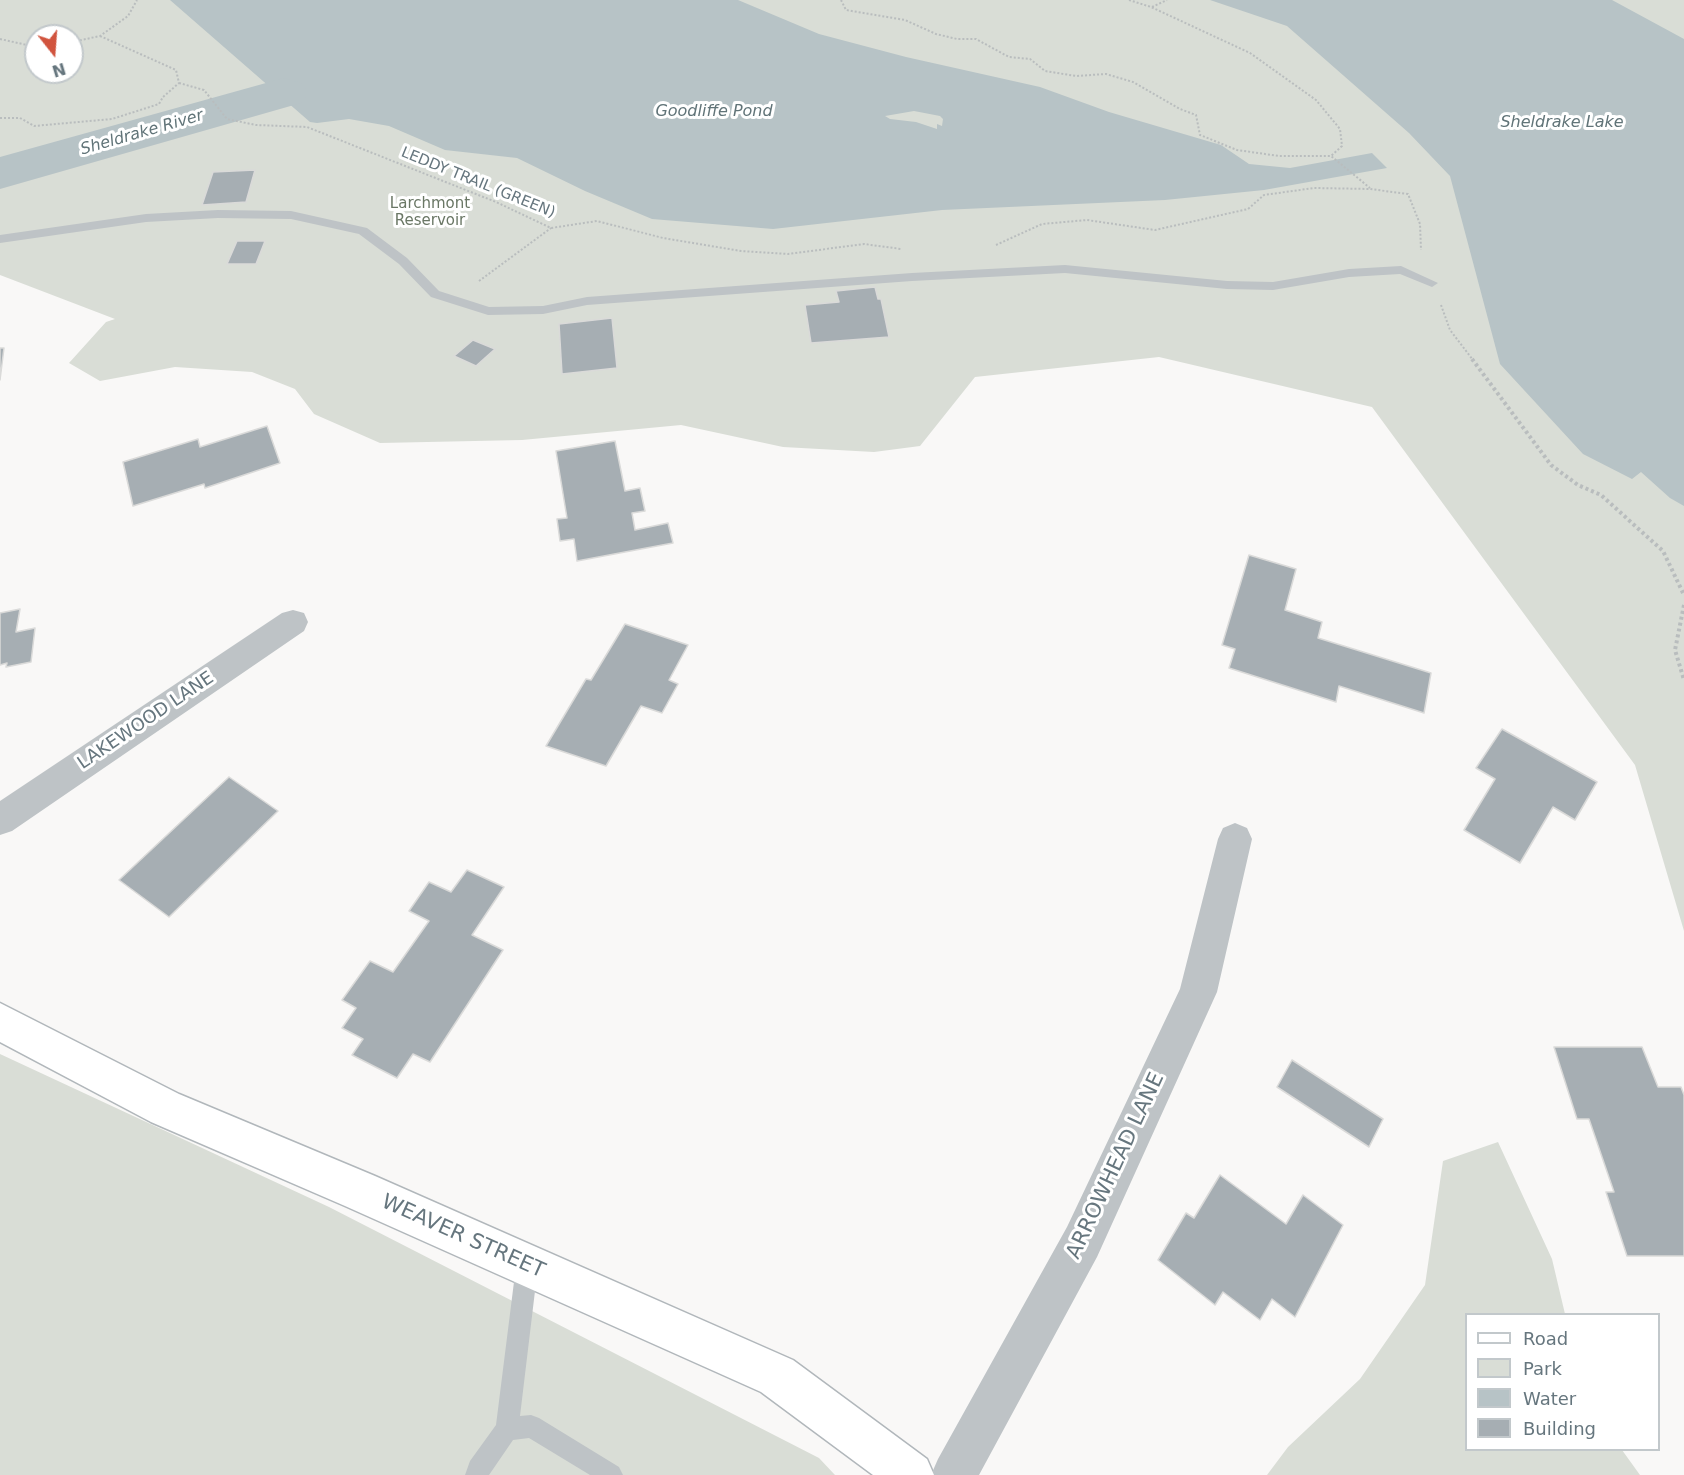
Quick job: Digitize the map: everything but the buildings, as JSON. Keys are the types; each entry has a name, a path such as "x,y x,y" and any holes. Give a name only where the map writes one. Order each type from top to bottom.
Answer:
{"main road":[{"name":"WEAVER STREET","path":"0,1022 165,1108 777,1376 911,1475"}],"street":[{"name":"LAKEWOOD LANE","path":"0,820 293,622"},
{"name":"ARROWHEAD LANE","path":"954,1475 1082,1242 1198,992 1235,839"}],"lane":[{"path":"0,239 146,218 218,214 291,215 363,231 403,261 435,294 488,311 543,310 587,301 912,277 1065,269 1227,285 1273,286 1349,273 1401,270 1432,283"},
{"path":"477,1475 478,1469 507,1429 527,1265"},
{"path":"507,1429 531,1426 611,1475"}],"path":[{"path":"84,39 100,36 128,16 136,0"},
{"path":"841,0 846,10 905,20 936,34 957,39 976,39 1009,57 1030,59 1045,71 1076,76 1106,74 1133,82 1180,109 1196,115 1200,135 1237,150 1279,156 1331,156 1370,189"},
{"path":"1129,0 1151,7 1250,53 1316,100 1340,129 1342,146 1331,156"},
{"path":"1151,7 1167,0"},
{"path":"0,118 20,118 34,126 112,119 159,104 163,97 179,84 176,70 100,36"},
{"path":"0,39 24,44"},
{"name":"LEDDY TRAIL (GREEN)","path":"179,84 204,90 227,118 256,125 307,127 496,202 551,228 597,221 663,238 741,250 788,254 864,244 910,250"},
{"path":"993,246 1042,224 1087,220 1155,230 1248,209 1264,195 1314,188 1370,189 1408,194 1419,224 1422,253 1450,330 1551,465 1578,485 1601,495 1663,552 1684,595"},
{"path":"454,300 551,228"},
{"path":"1684,605 1675,650 1684,680"}],"green space":[{"name":"Larchmont Reservoir","path":"0,0 1684,0 1684,931 1635,765 1372,407 1159,357 975,377 920,446 874,452 783,447 681,425 522,440 380,443 314,414 295,389 252,372 175,367 100,381 69,363 106,322 115,319 0,275"},
{"path":"0,1054 329,1207 819,1458 835,1475 0,1475"},
{"path":"1498,1142 1552,1259 1565,1313 1465,1313 1465,1451 1623,1451 1640,1475 1267,1475 1288,1447 1360,1379 1425,1285 1443,1161"}],"water":[{"name":"Goodliffe Pond","path":"170,0 738,0 819,34 906,57 1040,87 1109,112 1221,145 1249,164 1290,168 1372,153 1387,168 1264,190 1165,200 942,210 773,229 652,219 585,191 517,158 445,150 389,126 349,119 310,122","holes":["914,111 940,116 943,119 942,126 937,124 937,129 885,116"]},
{"name":"Sheldrake Lake","path":"1210,0 1612,0 1684,39 1684,506 1670,498 1641,472 1632,479 1583,454 1500,364 1450,176 1409,133 1287,26"}],"waterway":[{"name":"Sheldrake River","path":"0,173 284,93"}]}
